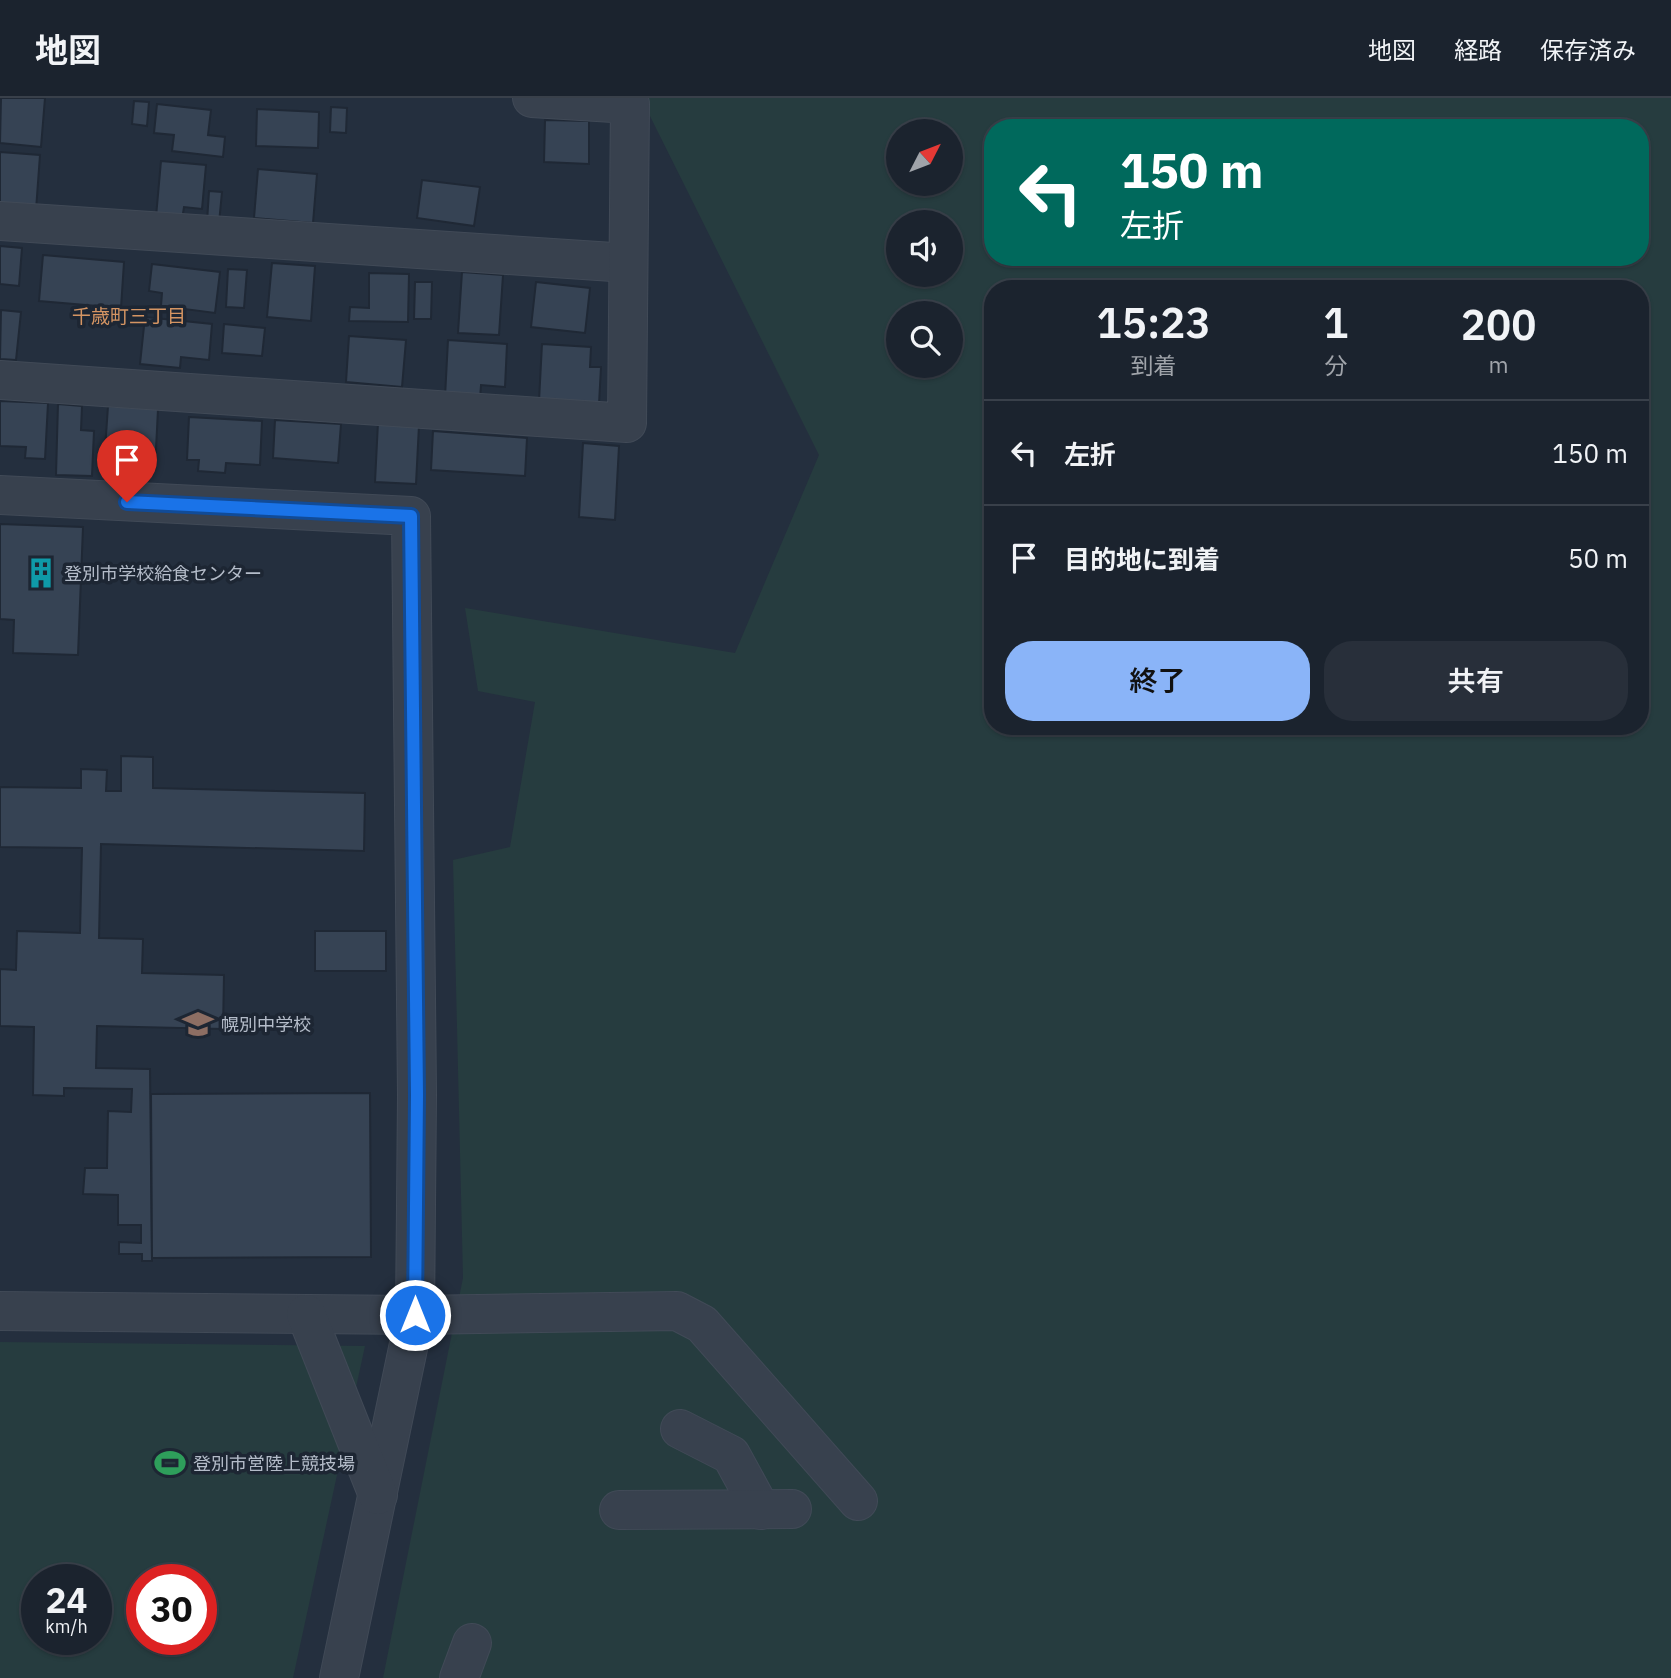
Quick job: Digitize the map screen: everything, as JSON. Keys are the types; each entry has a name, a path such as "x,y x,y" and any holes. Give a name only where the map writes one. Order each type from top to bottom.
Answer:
{"street":[{"path":"0,380 627,424 630,104 532,98"},
{"path":"0,221 628,263"},
{"path":"0,495 411,516 417,1095 415,1315 339,1678"},
{"path":"0,1311 415,1315 677,1311 702,1324 858,1501"},
{"path":"306,1314 378,1495"},
{"path":"619,1510 776,1509 731,1455 680,1429"},
{"path":"458,1678 472,1643"}],"green space":[{"path":"641,98 1671,98 1671,1678 383,1678 463,1278 453,860 510,847 535,702 478,691 465,608 735,653 819,455"},
{"name":"登別市営陸上競技場","path":"0,1342 365,1346 293,1678 0,1678"}],"building":[{"path":"1,98 45,98 41,147 0,143"},
{"path":"134,101 149,102 147,126 132,124"},
{"path":"157,104 211,110 208,135 225,137 223,157 172,151 174,135 154,133"},
{"path":"331,107 347,108 346,133 330,132"},
{"path":"257,109 319,112 318,148 256,146"},
{"path":"545,120 589,121 589,164 544,162"},
{"path":"0,152 40,155 36,210 0,207"},
{"path":"161,161 206,165 202,209 184,207 182,220 156,217"},
{"path":"258,169 317,174 313,223 254,218"},
{"path":"422,180 480,187 474,226 417,218"},
{"path":"209,191 222,192 219,223 207,222"},
{"path":"0,246 22,248 19,286 0,284"},
{"path":"43,255 124,262 121,308 39,301"},
{"path":"272,263 315,266 311,321 267,317"},
{"path":"152,264 220,272 215,313 161,306 162,293 149,291"},
{"path":"228,269 247,270 244,308 226,307"},
{"path":"462,272 503,275 499,335 458,333"},
{"path":"369,273 409,274 408,322 349,321 350,307 369,308"},
{"path":"415,282 432,282 431,319 414,319"},
{"path":"536,282 590,288 585,333 531,327"},
{"path":"1,310 21,312 16,360 0,359"},
{"path":"145,317 212,324 209,360 181,357 180,368 140,364"},
{"path":"224,324 265,328 262,356 222,353"},
{"path":"349,336 406,340 402,387 346,382"},
{"path":"448,340 507,344 505,387 481,385 480,399 445,397"},
{"path":"542,344 591,347 590,367 601,367 599,404 539,401"},
{"path":"0,401 48,403 45,459 25,458 26,447 0,446"},
{"path":"58,404 82,406 81,430 94,431 92,476 56,475"},
{"path":"108,406 158,409 155,469 104,465"},
{"path":"189,417 262,421 260,465 226,463 225,473 198,471 199,460 187,460"},
{"path":"275,420 341,424 338,463 273,458"},
{"path":"378,422 419,425 416,484 375,482"},
{"path":"433,431 527,438 525,476 431,470"},
{"path":"583,443 619,446 615,520 579,517"},
{"name":"登別市学校給食センター","path":"0,524 83,527 78,655 13,653 14,620 0,619"},
{"path":"121,756 153,757 153,788 365,793 364,851 101,844 99,938 143,939 142,973 224,975 223,1029 97,1026 96,1068 150,1069 152,1261 142,1261 142,1254 119,1254 119,1242 141,1243 141,1225 118,1225 118,1195 83,1194 85,1168 107,1168 108,1111 131,1112 132,1089 64,1088 64,1096 33,1095 34,1027 0,1026 0,969 16,970 17,931 80,933 82,848 0,847 0,787 81,788 81,769 107,770 106,791 121,791"},
{"path":"315,931 386,931 386,971 315,971"},
{"path":"370,1093 371,1257 152,1258 151,1094"}],"place":[{"name":"登別市学校給食センター","path":"41,573"},
{"name":"幌別中学校","path":"198,1024"},
{"name":"登別市営陸上競技場","path":"170,1463"}],"district":[{"name":"千歳町三丁目","path":"129,316"}],"route":[{"path":"127,502 411,516 417,1095 415,1315"}]}
